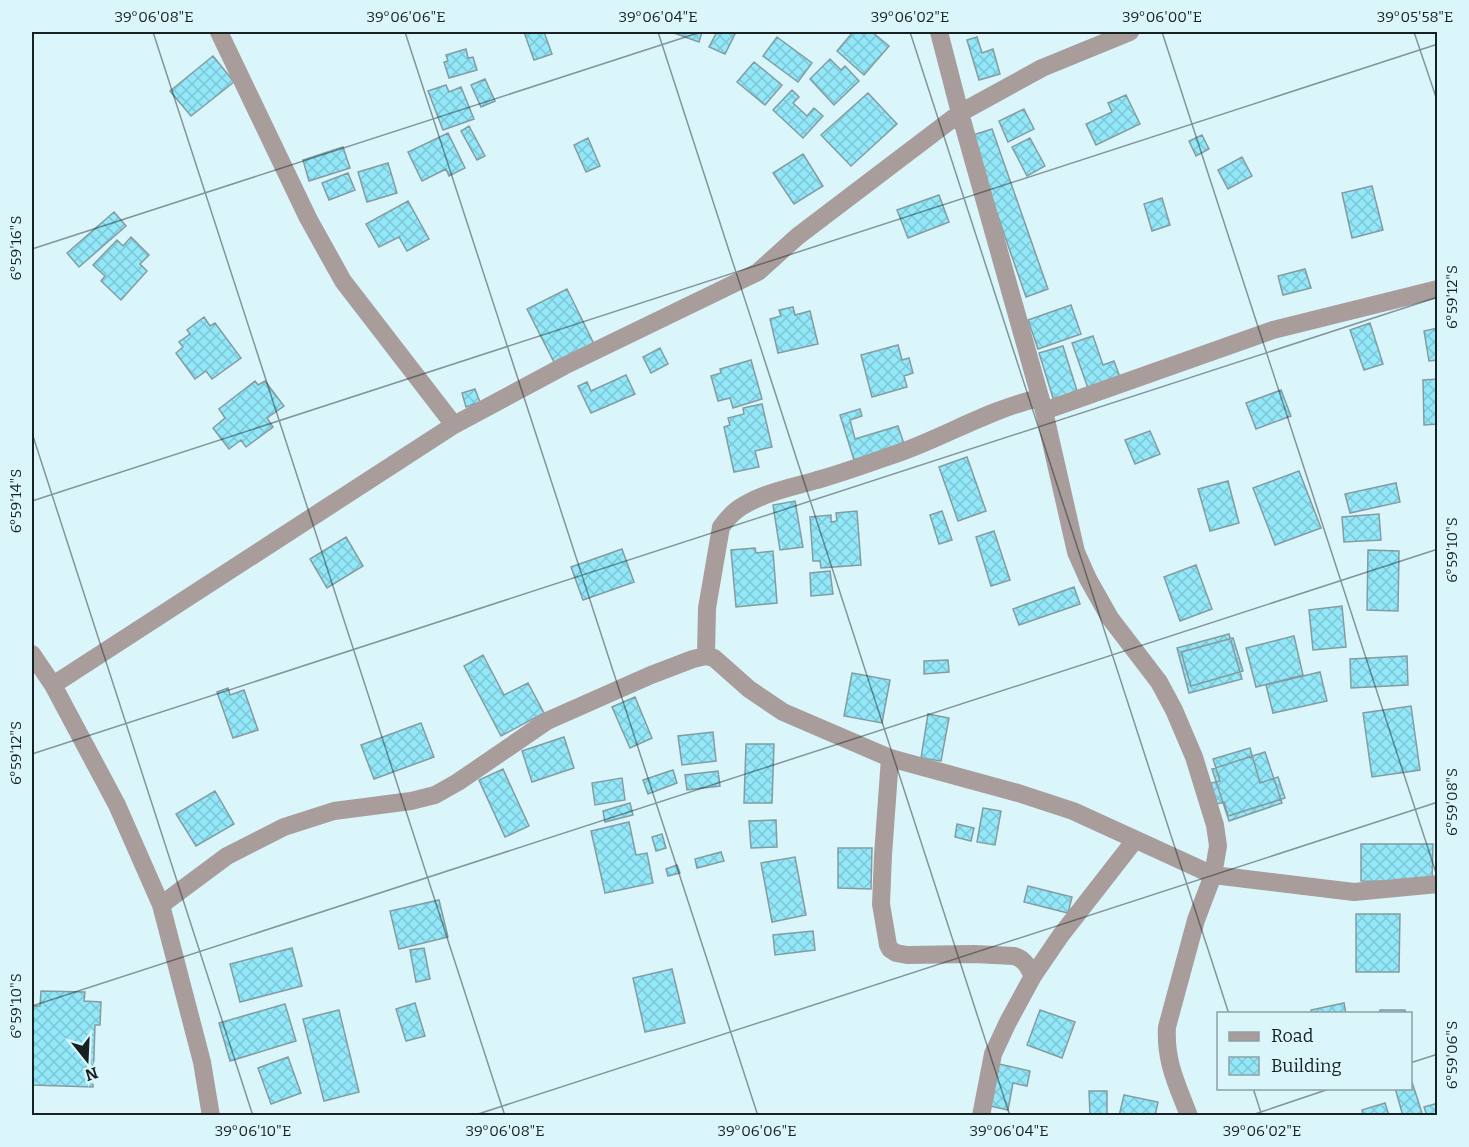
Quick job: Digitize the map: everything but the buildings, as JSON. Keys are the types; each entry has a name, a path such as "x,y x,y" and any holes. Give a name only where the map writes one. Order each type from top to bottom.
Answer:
{"street":[{"path":"219,32 308,218 343,281 454,425"},
{"path":"939,32 1042,404 1076,552 1110,618 1159,682 1174,710 1194,757 1215,825 1218,846 1213,875 1196,920 1167,1027 1166,1043 1170,1065 1189,1116"},
{"path":"53,685 454,425 564,366 758,272 798,236 960,112 1042,68 1131,32"},
{"path":"706,656 707,608 721,527 737,508 776,491 819,480 905,450 1011,405 1042,404 1273,330 1437,289"},
{"path":"32,654 53,685 117,805 160,905 202,1062 211,1116"},
{"path":"160,905 227,856 284,827 334,811 411,801 435,795 458,782 547,721 651,675 706,656 714,658 749,689 783,712 890,758 1018,793 1072,811 1213,875 1354,892 1437,884"},
{"path":"890,758 881,904 890,949 907,955 1014,956 1026,963 1033,976"},
{"path":"981,1116 993,1054 1033,976 1060,935 1135,840"}]}
